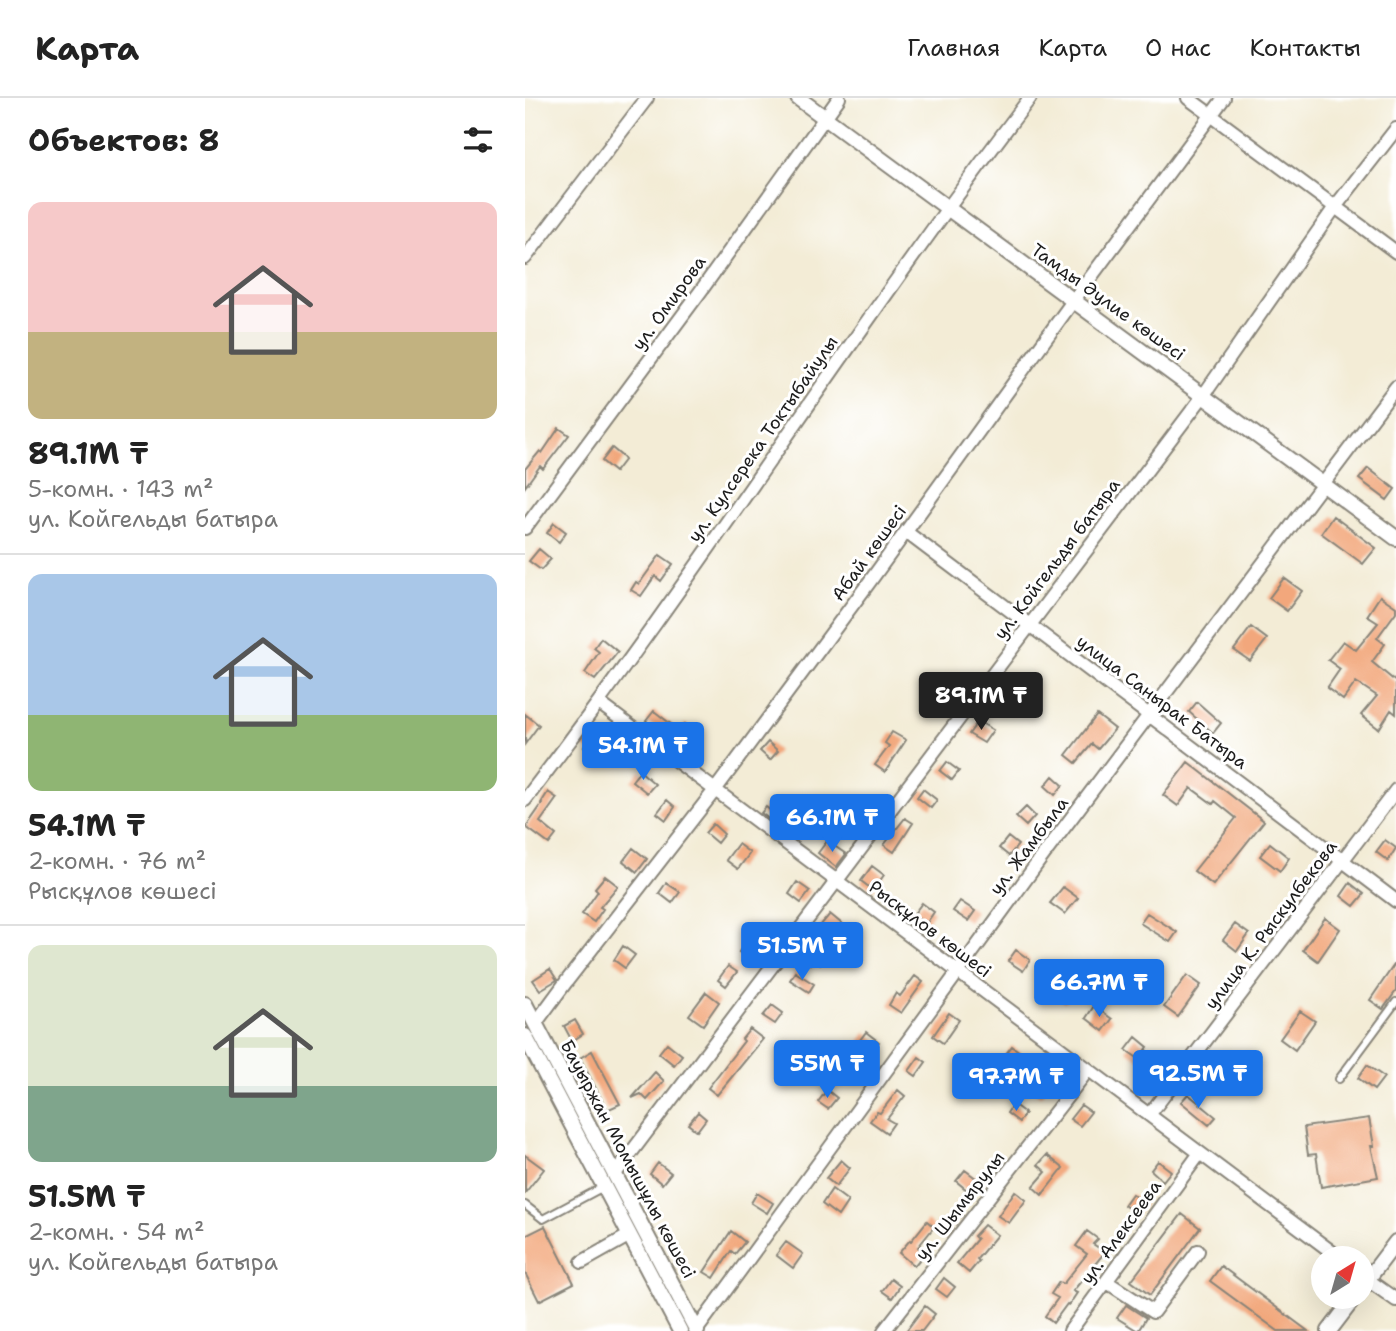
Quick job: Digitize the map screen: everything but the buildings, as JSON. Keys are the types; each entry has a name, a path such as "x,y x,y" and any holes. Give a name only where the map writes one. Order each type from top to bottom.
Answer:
{"street":[{"path":"525,258 647,98"},
{"name":"Тамды Әулие көшесі","path":"798,98 1396,538"},
{"name":"ул. Омирова","path":"525,528 700,292 839,98"},
{"name":"ул. Кулсерека Токтыбайулы","path":"525,800 599,703 947,207 1030,98"},
{"path":"1188,98 1396,252"},
{"name":"Абай көшесі","path":"535,1024 715,790 1224,98"},
{"name":"ул. Койгельды батыра","path":"615,1174 1203,396 1335,207 1396,129"},
{"name":"ул. Жамбыла","path":"697,1331 957,971 1396,387"},
{"name":"улица Санырак Батыра","path":"906,532 1396,901"},
{"name":"Рысқұлов көшесі","path":"599,703 1324,1246"},
{"name":"улица К. Рыскулбекова","path":"1149,1115 1396,790"},
{"name":"Бауыржан Момышұлы көшесі","path":"525,1004 697,1331"},
{"name":"Бауыржан Момышұлы көшесі","path":"525,1036 680,1331"},
{"name":"ул. Шымырулы","path":"884,1331 1088,1070"},
{"name":"ул. Алексеева","path":"1070,1331 1200,1153"},
{"path":"582,1262 630,1235"},
{"path":"1374,1269 1396,1242"},
{"path":"1107,1282 1153,1312 1198,1251"},
{"path":"1374,1287 1396,1300"},
{"path":"1329,1331 1346,1309"}],"lane":[{"path":"1339,1079 1396,1002"},
{"path":"525,1205 543,1219 605,1186"}]}
